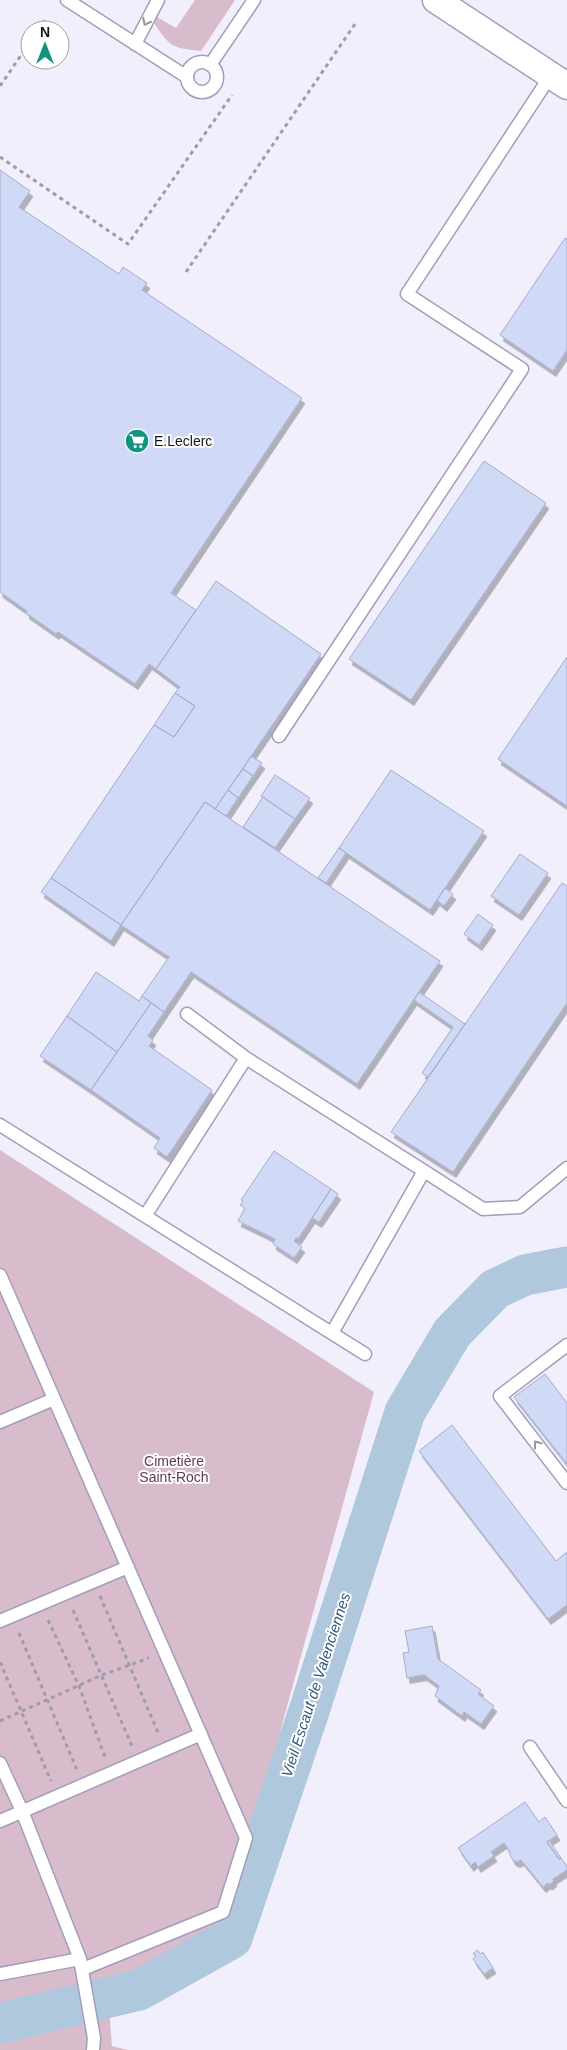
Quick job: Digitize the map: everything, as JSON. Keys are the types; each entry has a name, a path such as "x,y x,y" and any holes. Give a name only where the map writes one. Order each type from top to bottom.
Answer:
{"street":[{"path":"436,0 559,80"}],"lane":[{"path":"67,0 187,77"},
{"path":"135,44 158,0"},
{"path":"210,65 254,0"},
{"path":"195,64 210,65 216,74 216,80 211,89 200,93 190,86 187,77 188,72 195,64"},
{"path":"280,736 522,369 407,294 559,80"},
{"path":"188,1014 246,1058 482,1209 520,1207 567,1168"},
{"path":"145,1216 246,1058"},
{"path":"0,1125 365,1354"},
{"path":"332,1333 424,1171"},
{"path":"0,1275 246,1838 223,1912 82,1968 0,1974"},
{"path":"567,1345 500,1396 567,1483"},
{"path":"0,1422 54,1399"},
{"path":"6,1619 128,1567"},
{"path":"0,1820 201,1734"},
{"path":"530,1747 567,1801"},
{"path":"0,1763 22,1811 82,1968 94,2044"}],"path":[{"path":"186,272 354,24"},
{"path":"0,86 20,57"},
{"path":"0,156 128,244 232,95"},
{"path":"94,1581 166,1749"},
{"path":"66,1593 139,1761"},
{"path":"40,1604 79,1686 111,1773"},
{"path":"6,1619 48,1700 83,1785"},
{"path":"0,1721 102,1676 165,1651"},
{"path":"0,1662 57,1796"}],"green space":[{"path":"195,0 235,0 201,51 184,49 173,45 168,42 154,23 157,17 176,28"},
{"name":"Cimetière Saint-Roch","path":"0,1150 374,1392 225,1931 107,1982 112,2046 128,2050 0,2050"}],"building":[{"name":"E.Leclerc","path":"0,170 30,191 19,207 119,274 123,267 147,283 142,290 302,398 171,593 196,610 156,669 149,664 135,684 58,632 56,634 0,592"},
{"path":"565,238 567,239 567,350 553,371 500,335"},
{"path":"484,461 546,503 411,700 349,659"},
{"path":"216,581 321,654 215,809 205,802 121,925 51,878 154,725 174,737 195,706 175,693 180,687 156,669"},
{"path":"567,657 567,806 498,759"},
{"path":"175,693 195,706 174,737 154,725"},
{"path":"251,756 262,763 253,776 243,769"},
{"path":"243,769 253,776 238,798 228,790"},
{"path":"391,770 484,831 430,910 339,848"},
{"path":"275,775 310,798 295,819 261,796"},
{"path":"228,790 238,798 226,816 215,809"},
{"path":"263,797 295,819 275,848 243,827"},
{"path":"205,802 440,961 357,1084 191,972 164,1012 142,996 169,957 121,925"},
{"path":"339,848 346,853 326,883 318,878"},
{"path":"520,854 548,873 519,915 491,896"},
{"path":"51,878 121,925 111,941 41,892"},
{"path":"562,883 567,886 567,1003 453,1172 391,1132"},
{"path":"445,888 453,894 444,906 437,900"},
{"path":"478,914 493,925 479,945 464,934"},
{"path":"96,972 139,1001 142,996 151,1003 117,1052 67,1016"},
{"path":"419,992 465,1024 428,1077 422,1073 453,1027 414,1000"},
{"path":"151,1003 164,1012 148,1036 153,1040 149,1046 212,1090 167,1157 154,1148 160,1138 91,1090"},
{"path":"67,1016 117,1052 91,1090 40,1056"},
{"path":"274,1151 331,1189 298,1239 296,1238 294,1241 302,1247 294,1258 273,1244 275,1239 238,1221 245,1208 240,1205 243,1201 241,1200"},
{"path":"331,1189 338,1194 319,1222 312,1218"},
{"path":"545,1374 567,1403 567,1464 514,1397"},
{"path":"452,1425 556,1561 567,1552 567,1605 548,1619 419,1451"},
{"path":"432,1626 438,1659 481,1690 478,1694 494,1706 481,1724 464,1712 462,1716 435,1696 439,1686 424,1675 407,1678 403,1653 409,1652 405,1631"},
{"path":"525,1802 539,1822 545,1817 557,1835 547,1842 559,1859 561,1858 567,1866 567,1870 553,1879 554,1881 549,1885 548,1883 543,1887 521,1860 517,1862 513,1860 504,1843 491,1852 494,1856 478,1867 475,1862 471,1866 458,1848"},
{"path":"549,1840 561,1858 559,1859 547,1842"},
{"path":"477,1950 481,1954 483,1952 493,1968 484,1974 473,1959 476,1956 473,1954"}],"waterway":[{"name":"Vieil Escaut de Valenciennes","path":"0,2023 139,1990 232,1938 309,1711 405,1412 452,1333 495,1289 525,1275 567,1267"}],"place":[{"name":"E.Leclerc","path":"137,441"}]}
